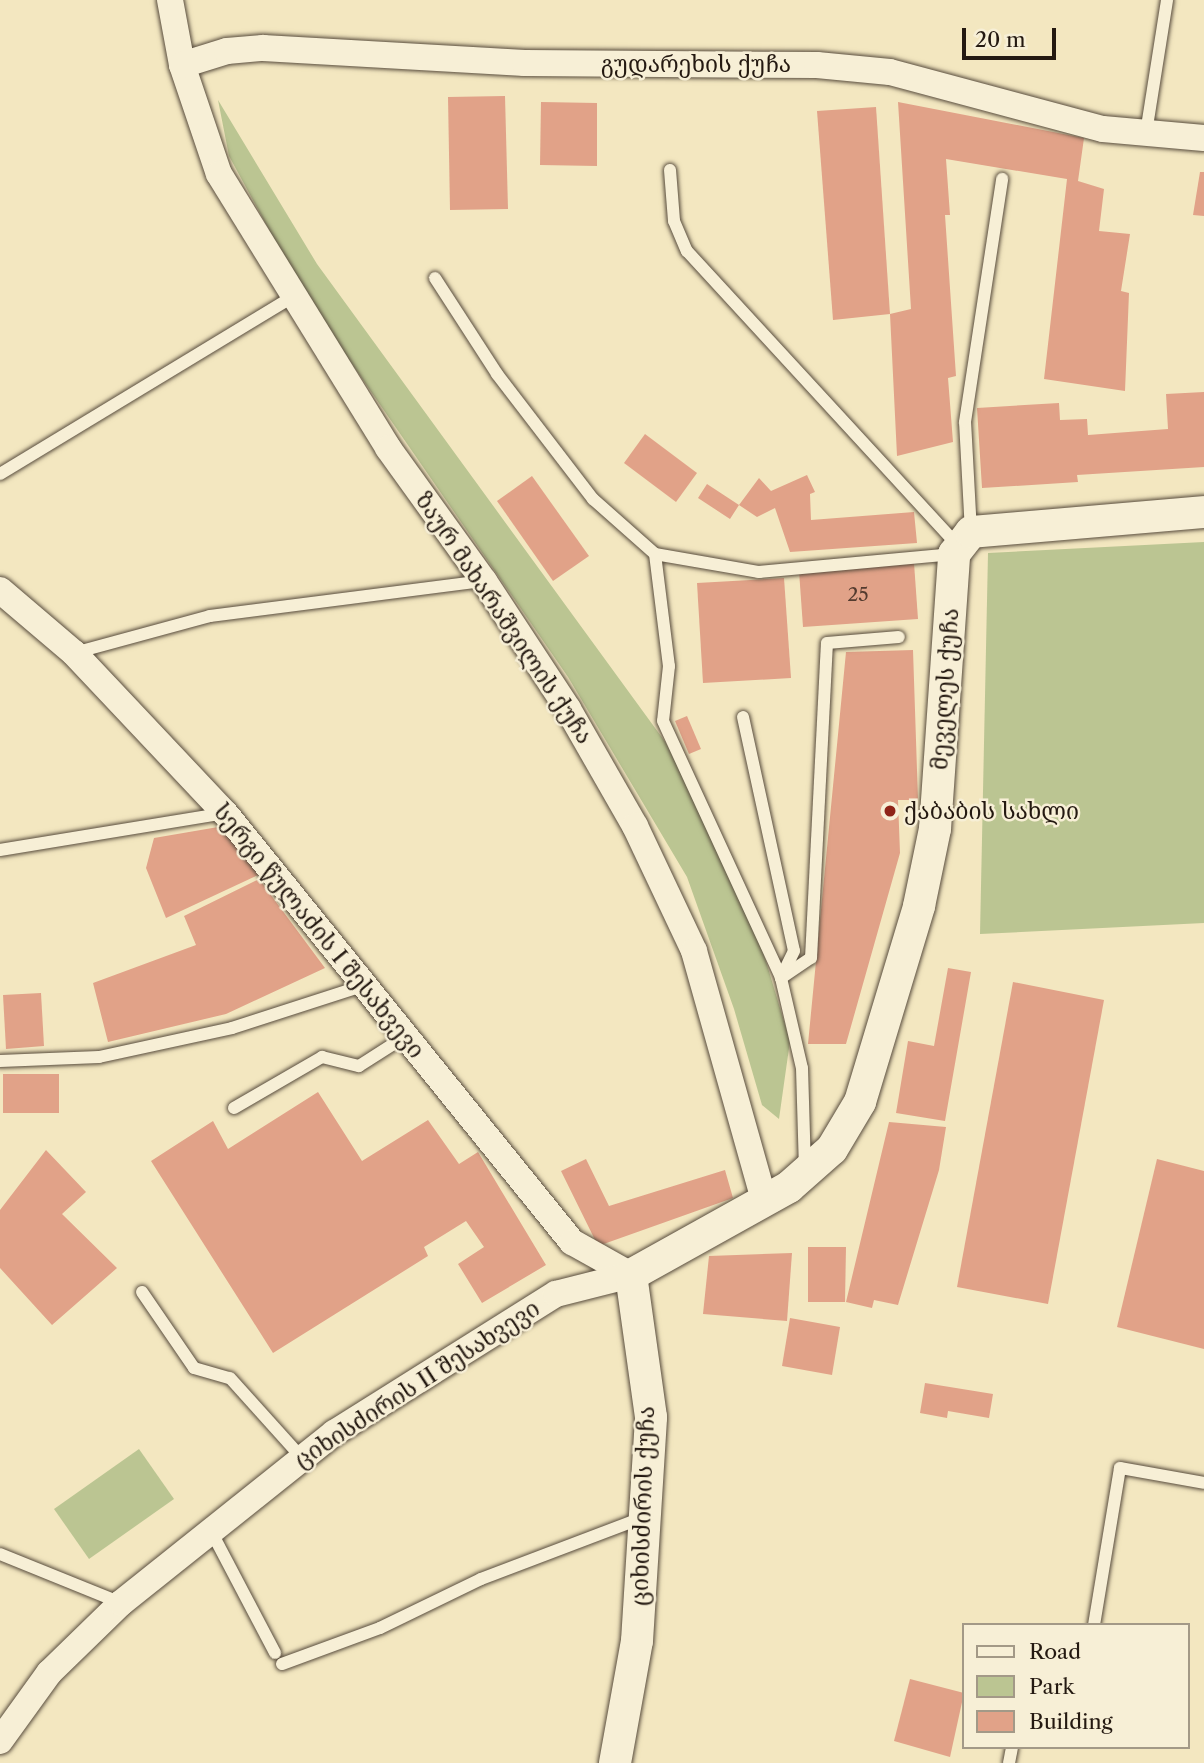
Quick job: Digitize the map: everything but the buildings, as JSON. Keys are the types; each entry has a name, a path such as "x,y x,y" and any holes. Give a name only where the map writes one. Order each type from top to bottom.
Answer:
{"street":[{"name":"ზაურ მახარაშვილის ქუჩა","path":"170,0 182,65 219,174 292,297 388,448 484,581 568,709 635,826 694,951 764,1200"},
{"name":"გუდარეხის ქუჩა","path":"182,65 227,51 263,48 524,63 817,65 890,72 1078,123 1146,134 1204,138"},
{"path":"961,544 1204,512"},
{"name":"მეველეს ქუჩა","path":"764,1200 805,1172 832,1149 860,1102 919,906 935,829 961,544"},
{"name":"სერგი წულაძის I შესახვევი","path":"0,590 74,653 225,813 572,1242 631,1275"},
{"path":"631,1275 764,1200"},
{"name":"ციხისძირის II შესახვევი","path":"0,1741 49,1673 121,1603 210,1529 302,1458 556,1294 631,1275"},
{"name":"ციხისძირის ქუჩა","path":"615,1763 637,1641 650,1417 631,1275"}],"lane":[{"path":"1146,134 1167,0"},
{"path":"670,170 674,221 687,251 961,544"},
{"path":"961,544 965,422 1002,179"},
{"path":"435,278 497,374 593,499 655,554 759,572 961,544"},
{"path":"0,474 292,297"},
{"path":"655,554 669,666 663,721 781,978 802,1068 805,1172"},
{"path":"74,653 211,616 484,581"},
{"path":"781,978 811,958 827,643 899,638"},
{"path":"743,717 794,951 781,978"},
{"path":"0,849 225,813"},
{"path":"0,1061 99,1057 232,1028 366,985"},
{"path":"234,1108 322,1056 359,1066 406,1036"},
{"path":"142,1292 194,1368 230,1378 302,1458"},
{"path":"1094,1623 1120,1468 1204,1483"},
{"path":"210,1529 279,1658 380,1628 481,1578 644,1517"},
{"path":"0,1554 121,1603"}],"green space":[{"path":"218,100 317,264 666,743 755,925 790,1041 779,1119 762,1105 734,1009 687,877 568,677 305,296 229,156"},
{"path":"1204,542 1204,923 980,934 988,553"},
{"path":"139,1449 174,1499 89,1559 54,1509"}],"place":[{"name":"ქაბაბის სახლი","path":"890,811"}]}
